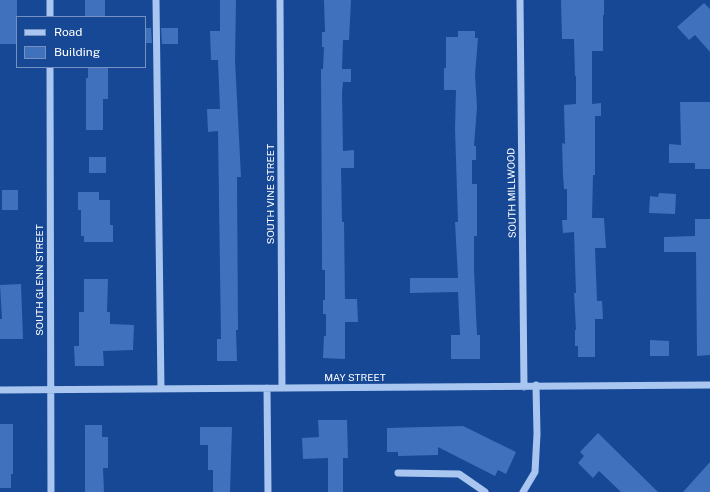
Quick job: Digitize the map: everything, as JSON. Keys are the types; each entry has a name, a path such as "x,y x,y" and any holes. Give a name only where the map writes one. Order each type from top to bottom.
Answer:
{"street":[{"path":"50,0 50,16"},
{"path":"156,0 161,389"},
{"name":"SOUTH VINE STREET","path":"280,0 282,388"},
{"name":"SOUTH MILLWOOD","path":"520,0 524,387"},
{"name":"SOUTH GLENN STREET","path":"50,68 51,492"},
{"path":"523,492 535,472 537,434 536,385"},
{"name":"MAY STREET","path":"0,390 524,387 536,385 710,385"},
{"path":"267,388 268,492"},
{"path":"398,473 459,474 485,492"}],"building":[{"path":"0,0 17,0 16,44 0,44"},
{"path":"85,0 105,0 105,16 85,16"},
{"path":"220,0 236,0 235,60 241,177 237,177 237,361 217,361 217,339 221,339 218,131 208,132 207,109 220,109 218,60 211,60 210,31 220,31"},
{"path":"324,0 351,0 349,40 343,40 342,69 351,69 351,82 343,82 343,151 354,150 354,168 341,168 342,222 344,222 345,299 357,299 358,322 345,322 345,359 323,358 324,336 326,336 326,314 323,314 323,300 325,300 325,270 322,270 321,69 323,69 324,47 322,47 322,32 325,32"},
{"path":"561,0 604,0 603,51 592,51 592,104 601,103 601,116 595,116 595,175 593,175 592,218 604,218 606,248 595,248 597,301 602,301 603,319 595,319 595,357 578,357 578,346 575,346 576,330 574,293 576,293 574,232 563,233 562,220 567,220 567,189 564,189 562,143 565,144 564,105 576,104 576,76 574,39 562,39"},
{"path":"704,3 710,9 710,52 695,35 689,40 677,27"},
{"path":"146,28 151,28 152,43 146,43"},
{"path":"161,28 178,28 178,44 162,44"},
{"path":"458,31 475,31 475,38 478,38 475,75 477,107 474,146 476,146 476,160 472,160 472,184 477,184 477,236 474,236 474,269 477,335 480,335 480,359 451,359 451,335 460,335 458,292 410,293 410,278 458,278 455,222 458,222 455,129 456,90 444,90 444,68 446,68 446,37 458,37"},
{"path":"88,68 108,68 108,99 103,99 103,130 86,130 86,78 88,78"},
{"path":"680,102 710,102 710,169 695,169 695,163 669,163 669,144 681,145"},
{"path":"89,157 106,157 106,173 89,173"},
{"path":"2,190 18,190 18,210 2,210"},
{"path":"78,192 99,192 99,200 110,200 110,225 113,225 113,242 84,242 84,236 81,236 81,210 78,210"},
{"path":"659,193 676,194 675,214 649,213 650,196 658,197"},
{"path":"695,219 710,219 710,355 697,356 696,252 664,252 664,237 695,236"},
{"path":"84,279 108,279 107,312 110,312 110,324 134,325 133,350 103,351 104,366 75,366 74,346 79,346 79,312 84,312"},
{"path":"21,284 23,339 0,339 0,319 2,319 0,285"},
{"path":"650,340 669,341 669,356 650,356"},
{"path":"318,420 347,420 348,458 343,458 343,492 328,492 328,458 303,459 302,438 319,437"},
{"path":"0,424 13,424 13,474 11,474 11,488 0,488"},
{"path":"85,425 102,425 102,437 108,437 108,468 103,468 104,492 85,492"},
{"path":"463,426 516,452 506,474 498,470 495,476 438,447 438,455 398,456 398,452 387,452 387,428"},
{"path":"200,427 232,427 230,492 213,492 213,470 208,470 208,445 200,445"},
{"path":"598,433 658,492 621,492 599,471 593,478 578,463 584,456 580,452"},
{"path":"710,462 710,492 683,492"}]}
